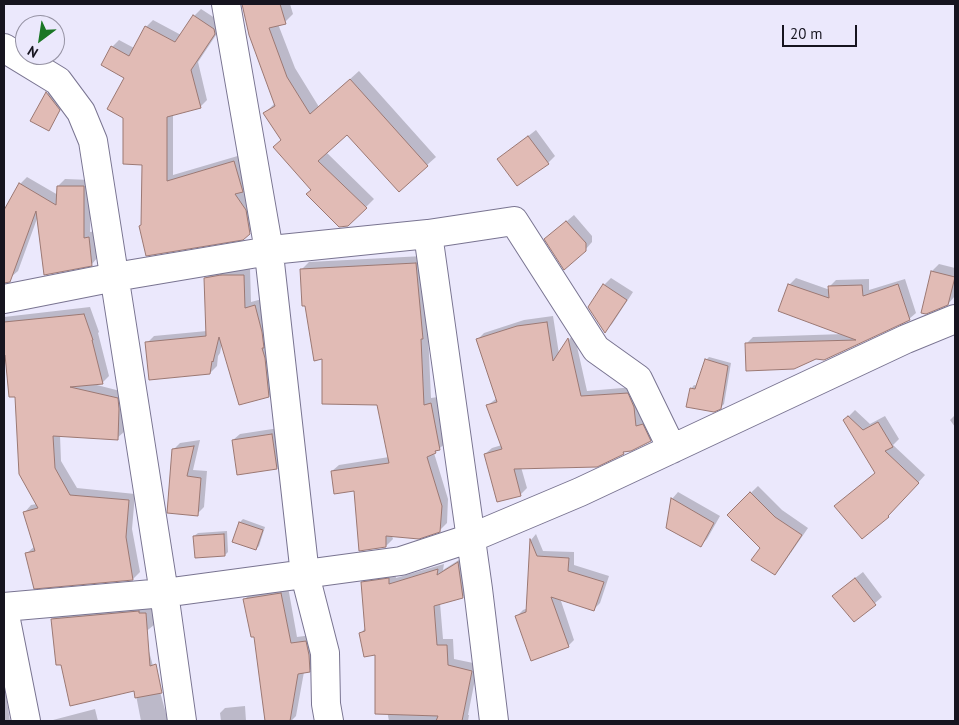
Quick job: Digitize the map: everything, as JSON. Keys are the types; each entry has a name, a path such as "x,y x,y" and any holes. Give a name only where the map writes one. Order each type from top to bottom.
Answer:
{"street":[{"path":"226,4 269,251 305,575 324,653 326,704 329,721"},
{"path":"4,48 58,81 81,112 93,141 164,593 182,721"},
{"path":"4,299 114,277 269,251 428,234 514,221 596,349 638,379 672,449"},
{"path":"428,234 471,538 494,721"},
{"path":"26,721 4,608 164,593 401,561 471,538 580,492 906,339 955,319"}],"building":[{"path":"242,4 280,4 286,24 269,28 287,77 310,114 350,79 428,166 399,192 347,135 318,161 367,208 348,226 339,227 306,194 311,190 273,147 281,140 263,113 275,106 249,35"},
{"path":"193,15 214,29 215,34 191,70 201,108 167,117 167,181 234,161 243,192 235,194 246,210 250,234 243,240 146,256 139,226 141,225 142,165 123,164 123,118 107,109 124,78 101,65 111,46 129,56 145,26 175,42"},
{"path":"46,92 60,110 49,131 30,121"},
{"path":"528,136 549,164 517,186 497,159"},
{"path":"19,183 56,205 57,186 84,186 84,238 89,237 92,266 44,275 36,211 10,282 4,283 4,210"},
{"path":"566,221 586,243 586,251 564,270 544,239"},
{"path":"416,263 423,339 421,339 424,405 431,403 440,450 427,457 442,506 440,532 419,539 386,536 386,547 359,551 354,491 334,494 331,471 389,463 377,405 322,404 322,359 314,361 305,306 302,306 300,269"},
{"path":"931,271 955,277 948,305 926,314 921,313"},
{"path":"221,275 244,275 245,308 255,305 262,332 264,348 262,348 265,358 269,397 239,405 219,337 210,374 149,380 145,342 206,336 204,278"},
{"path":"603,284 627,300 605,333 588,307"},
{"path":"788,284 829,298 828,286 862,285 863,296 898,284 910,320 824,360 816,359 794,369 746,371 745,343 856,340 778,311"},
{"path":"84,314 93,340 103,384 70,387 118,398 118,440 53,436 55,468 70,495 129,500 126,537 133,580 34,589 25,553 35,551 23,512 38,508 19,474 15,397 9,397 4,355 4,322"},
{"path":"547,322 553,361 568,338 581,396 628,393 634,407 636,426 643,424 651,441 631,451 623,452 624,454 597,467 514,469 521,496 497,502 484,454 502,449 486,405 497,402 476,339 517,326"},
{"path":"705,359 728,366 721,409 714,412 686,407 690,388 695,389"},
{"path":"848,416 863,430 878,422 893,447 885,451 919,483 889,517 862,539 834,506 875,473 843,420"},
{"path":"272,434 277,469 237,475 232,440"},
{"path":"194,446 187,476 201,478 198,516 167,513 172,449"},
{"path":"750,492 775,517 802,535 775,575 751,560 760,548 727,515"},
{"path":"671,498 714,523 701,547 666,528"},
{"path":"239,522 263,530 256,550 232,542"},
{"path":"224,534 225,556 195,558 193,536"},
{"path":"530,539 537,556 569,558 568,571 604,582 594,611 551,597 569,647 531,661 515,616 526,612"},
{"path":"458,562 463,598 434,606 437,645 447,645 448,665 472,671 462,721 436,721 438,716 375,714 375,655 364,657 359,633 365,631 361,582 389,578 389,584 438,569 437,575"},
{"path":"855,578 876,605 854,622 832,596"},
{"path":"281,593 291,643 306,641 310,672 298,674 290,721 265,721 254,637 251,637 243,599"},
{"path":"139,611 139,613 146,613 150,666 156,664 162,693 135,698 134,691 70,706 61,665 56,665 51,619"}]}
